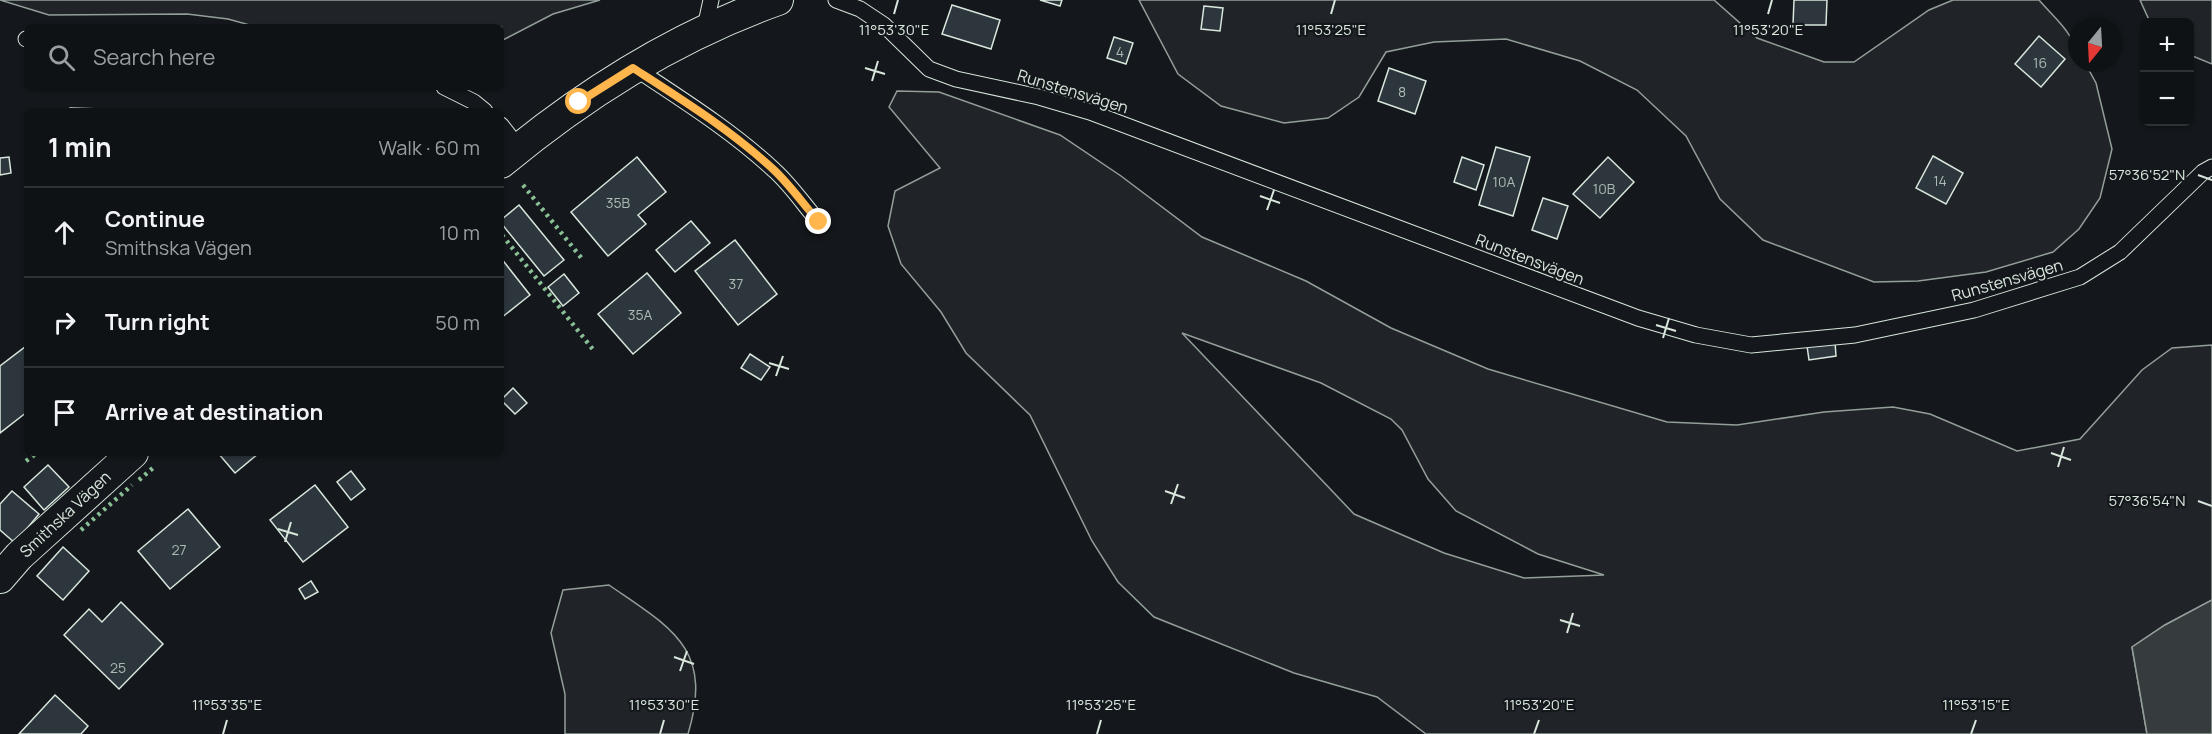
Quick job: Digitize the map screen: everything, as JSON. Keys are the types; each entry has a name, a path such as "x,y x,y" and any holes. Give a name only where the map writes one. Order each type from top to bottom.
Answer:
{"street":[{"path":"507,145 633,68 778,0"},
{"name":"Smithska Vägen","path":"0,578 19,556 130,456"}],"lane":[{"path":"704,33 711,0"},
{"name":"Runstensvägen","path":"836,0 860,9 884,25 929,69 956,79 1039,97 1089,112 1638,318 1696,335 1751,345 1856,335 1974,310 2080,277 2120,252 2203,172 2212,167"},
{"path":"633,68 719,124 745,145 776,171 819,222"},
{"path":"450,90 481,108"}],"shaded area":[{"path":"0,0 600,0 553,14 504,39 504,24 246,24 228,19 187,14 49,15"},
{"path":"1139,0 1714,0 1757,38 1824,62 1854,62 1929,10 1953,0 2039,0 2068,33 2068,72 2090,72 2096,83 2112,149 2100,198 2079,229 2053,252 1986,272 1918,281 1874,282 1763,240 1720,199 1686,136 1637,90 1580,61 1506,39 1434,42 1386,52 1359,97 1328,118 1284,123 1221,106 1178,74"},
{"path":"2140,0 2212,0 2212,64 2194,57 2194,18 2148,18"},
{"path":"897,91 939,92 1060,135 1121,176 1202,237 1306,281 1391,328 1488,369 1667,422 1737,425 1824,412 1893,407 1930,414 2017,451 2080,439 2142,370 2172,348 2212,345 2212,600 2165,625 2132,647 2147,734 1426,734 1377,697 1294,673 1154,617 1118,582 1092,541 1030,415 966,353 941,312 901,264 888,226 895,191 940,168 889,107","holes":["1182,333 1321,383 1391,419 1402,430 1428,479 1456,511 1538,554 1604,575 1524,578 1444,553 1354,514"]},
{"path":"609,585 651,614 682,643 691,660 695,680 695,705 688,734 565,734 565,694 551,633 563,590"},
{"path":"2212,600 2212,734 2147,734 2132,647 2165,625"}],"building":[{"path":"1040,0 1062,0 1060,6"},
{"path":"1794,0 1827,0 1826,25 1793,25"},
{"path":"952,5 1000,20 991,49 942,34"},
{"path":"1204,6 1223,8 1220,31 1201,29"},
{"path":"2039,36 2065,59 2041,87 2015,64"},
{"path":"1114,37 1133,43 1126,64 1107,58"},
{"path":"1389,68 1426,81 1415,114 1378,101"},
{"path":"1496,147 1530,157 1513,216 1479,205"},
{"path":"1933,156 1963,173 1946,204 1916,188"},
{"path":"9,157 11,173 0,175 0,158"},
{"path":"637,157 666,192 638,215 646,224 608,256 571,212"},
{"path":"1462,157 1484,165 1476,190 1454,182"},
{"path":"1608,157 1634,182 1600,218 1573,194"},
{"path":"1543,198 1568,206 1557,239 1532,230"},
{"path":"519,205 564,260 544,276 504,227 504,218"},
{"path":"691,221 710,243 675,272 656,250"},
{"path":"735,240 777,294 738,325 695,271"},
{"path":"504,262 530,295 504,316"},
{"path":"647,273 681,313 633,354 598,314"},
{"path":"564,274 579,293 563,306 548,287"},
{"path":"1835,342 1836,356 1809,360 1807,346"},
{"path":"24,348 24,414 0,433 0,366"},
{"path":"750,354 770,367 761,380 741,368"},
{"path":"513,388 527,403 515,414 504,403 504,397"},
{"path":"221,456 255,456 235,473"},
{"path":"48,465 69,487 44,510 24,487"},
{"path":"351,471 365,489 351,500 337,482"},
{"path":"315,485 348,527 303,562 270,520"},
{"path":"12,491 39,514 15,543 0,530 0,504"},
{"path":"188,509 220,547 170,589 138,551"},
{"path":"63,547 89,571 63,600 37,576"},
{"path":"311,581 318,592 305,599 299,589"},
{"path":"121,602 163,644 119,689 64,635 89,609 102,622"},
{"path":"55,695 88,726 81,734 19,734"}],"hedge":[{"path":"523,185 583,260"},
{"path":"504,238 595,352"},
{"path":"26,461 33,456"},
{"path":"139,480 154,467"},
{"path":"81,530 132,485"}],"route":[{"path":"579,102 633,68 719,124 745,145 776,171 819,222"}]}
